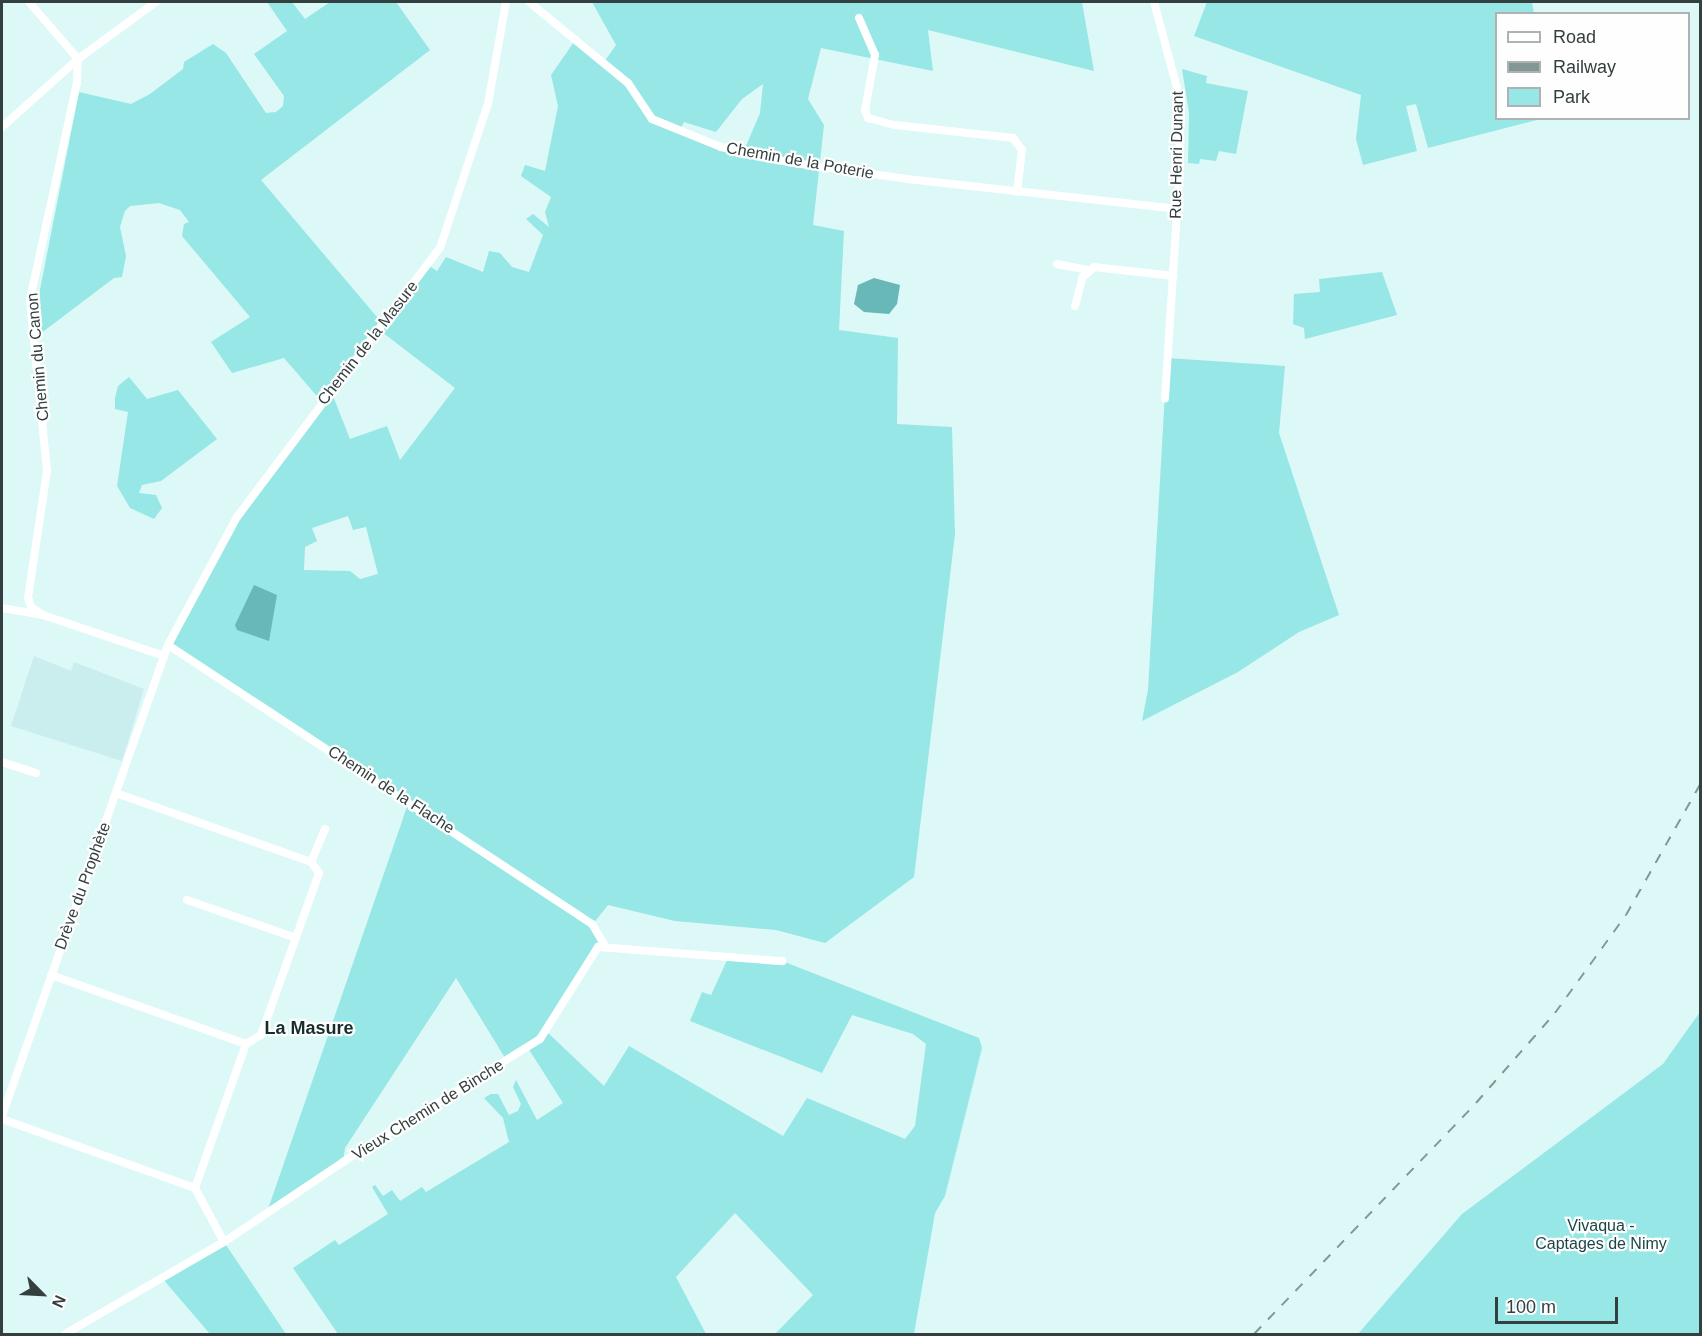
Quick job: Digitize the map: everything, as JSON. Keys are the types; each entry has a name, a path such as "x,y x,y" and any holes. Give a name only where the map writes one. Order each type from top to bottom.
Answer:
{"street":[{"path":"29,2 78,59"},
{"path":"2,127 78,59 156,2"},
{"name":"Chemin de la Masure","path":"164,656 237,517 440,248 488,104 506,2"},
{"name":"Chemin de la Poterie","path":"529,2 628,83 648,115 664,125 753,156 1017,192 1178,209"},
{"name":"Rue Henri Dunant","path":"1154,2 1178,82 1178,209 1165,399"},
{"path":"859,18 875,55 865,110 868,118 895,125 1013,138 1022,150 1017,192"},
{"name":"Chemin du Canon","path":"43,615 31,607 28,598 47,471 30,300 77,83 78,59"},
{"path":"1057,264 1088,270"},
{"path":"1075,306 1080,284 1088,270 1094,267 1173,276"},
{"path":"2,608 43,615 164,656"},
{"name":"Chemin de la Flache","path":"168,645 592,924 604,945"},
{"name":"Drève du Prophète","path":"2,1117 164,656"},
{"path":"2,762 36,773"},
{"path":"116,793 311,862 319,873 261,1035 246,1044 195,1188"},
{"path":"311,862 325,829"},
{"path":"187,900 296,938"},
{"path":"604,945 782,961"},
{"name":"Vieux Chemin de Binche","path":"65,1335 224,1242 343,1162 540,1039 588,960 604,945"},
{"path":"51,975 246,1044"},
{"path":"2,1117 195,1188 224,1242"}],"shaded area":[{"path":"874,278 900,285 897,304 889,314 864,312 854,304 858,285"},
{"path":"254,585 277,595 269,641 237,630 235,625"},
{"path":"34,656 71,671 74,662 144,689 122,761 11,726"}],"green space":[{"path":"267,2 292,2 305,19 330,2 396,2 430,50 261,180 382,323 428,265 437,271 446,257 483,272 489,251 500,253 512,267 529,272 543,235 526,219 533,214 549,227 545,212 551,197 521,176 525,165 545,171 558,106 551,75 576,39 604,62 616,45 592,2 1082,2 1094,71 928,30 933,71 821,48 808,99 824,125 813,225 844,231 839,330 898,338 897,424 952,427 955,534 914,877 825,943 776,930 675,921 608,905 593,924 604,944 598,947 547,1032 604,1086 629,1046 783,1136 807,1098 905,1139 915,1126 926,1044 913,1034 852,1015 822,1073 690,1021 702,992 711,995 729,956 782,961 979,1038 982,1048 945,1196 935,1213 914,1334 775,1334 813,1295 735,1213 676,1277 706,1334 338,1334 293,1268 335,1240 339,1245 388,1214 372,1187 375,1185 383,1196 392,1190 400,1201 422,1187 426,1192 509,1142 503,1118 484,1098 491,1094 498,1094 509,1115 518,1111 521,1104 513,1087 516,1080 537,1120 563,1103 528,1048 507,1061 456,978 345,1148 343,1162 266,1215 409,801 168,645 223,541 322,402 284,358 232,373 211,342 250,317 182,236 184,224 189,222 180,210 159,203 130,206 125,211 120,227 126,256 122,277 114,278 40,334 37,305 79,92 131,104 150,94 183,69 184,62 213,44 226,53 266,113 276,112 283,106 284,96 254,54 287,31","holes":["763,84 760,113 743,153 680,130 684,122 716,132 742,99","378,329 455,388 400,460 387,426 350,439 331,391","348,516 353,530 366,527 378,574 360,579 350,571 304,570 305,547 317,541 312,528"]},
{"path":"1207,2 1532,2 1534,12 1495,12 1495,120 1537,120 1428,148 1416,104 1406,106 1417,151 1363,165 1356,139 1361,95 1194,36"},
{"path":"1182,69 1207,76 1206,83 1248,91 1236,154 1219,151 1216,161 1200,159 1199,164 1188,163 1189,113"},
{"path":"1382,272 1397,315 1305,339 1304,328 1293,324 1294,294 1320,292 1319,279"},
{"path":"1167,358 1285,366 1279,433 1339,615 1299,632 1238,672 1142,721 1148,690"},
{"path":"129,377 147,399 178,390 217,439 161,481 142,485 139,493 156,495 162,508 154,519 130,508 117,486 128,412 115,409 115,398 118,386"},
{"name":"Vivaqua - Captages de Nimy","path":"1700,1012 1700,1334 1358,1334 1462,1214 1663,1064"},
{"path":"224,1242 286,1334 210,1334 162,1278"}],"railway":[{"path":"1254,1334 1476,1103 1555,1013 1626,915 1700,785"}],"district":[{"name":"La Masure","path":"309,1028"}]}
